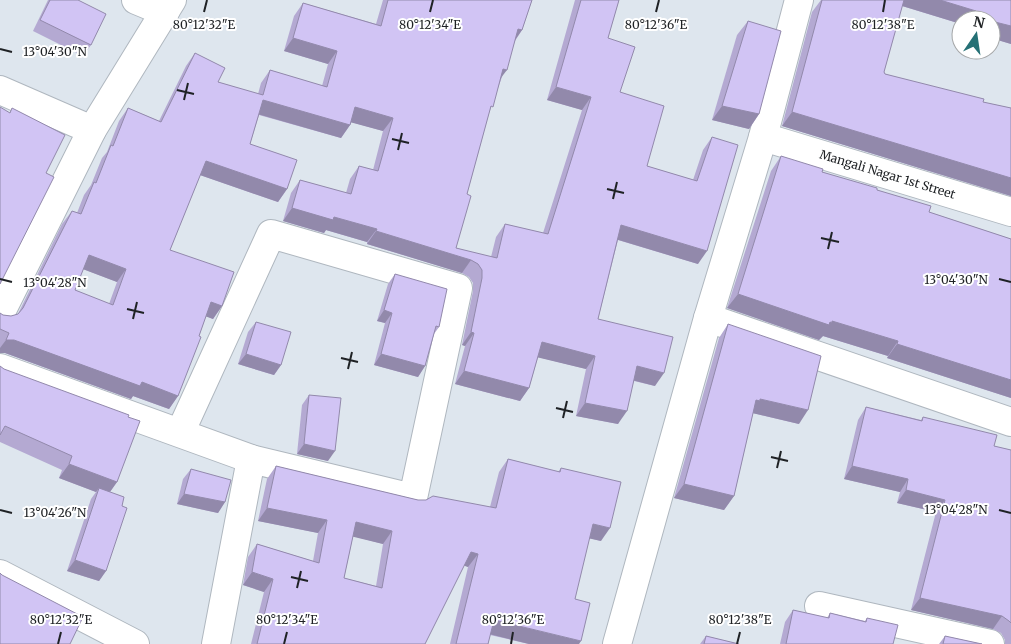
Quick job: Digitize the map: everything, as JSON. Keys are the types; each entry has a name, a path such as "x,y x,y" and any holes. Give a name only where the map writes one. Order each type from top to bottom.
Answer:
{"street":[{"path":"0,314 92,130 169,6 136,0"},
{"path":"617,644 708,318 763,137 799,0"},
{"path":"0,90 92,130"},
{"name":"Mangali Nagar 1st Street","path":"763,137 1011,212"},
{"path":"0,368 251,459 413,498 458,288 271,234 180,432"},
{"path":"708,318 1011,422"},
{"path":"216,644 251,459"},
{"path":"0,574 135,644"},
{"path":"820,606 990,644"}],"building":[{"path":"50,0 78,0 106,14 91,45 40,20"},
{"path":"388,0 532,0 522,30 518,29 507,70 503,69 493,107 491,106 467,194 471,196 456,248 497,258 505,224 548,234 591,97 556,87 581,0 619,0 608,38 635,47 620,92 664,106 647,166 697,181 712,137 738,145 707,251 621,225 598,319 673,337 664,373 637,366 627,411 585,403 595,356 542,342 529,388 464,371 474,333 471,332 482,278 482,270 478,264 471,260 376,231 377,229 334,217 333,220 292,208 300,180 351,194 359,166 378,171 393,118 355,107 350,125 263,100 250,144 297,160 287,189 206,161 170,250 234,272 222,306 211,302 199,336 201,337 178,396 142,382 140,386 14,340 6,340 9,333 0,329 0,313 11,316 18,314 23,308 72,211 81,214 111,145 113,146 128,108 161,122 195,53 225,68 218,82 263,95 270,70 327,87 337,51 293,38 303,3 381,26","holes":["89,255 126,269 113,305 75,290"]},
{"path":"822,0 904,0 885,74 984,99 983,102 1011,108 1011,178 792,112"},
{"path":"940,0 1011,0 1011,26 1001,24 1001,10 973,10"},
{"path":"748,21 781,31 759,114 722,106"},
{"path":"0,107 10,113 12,108 65,135 46,173 54,177 0,284"},
{"path":"781,156 823,169 822,172 931,206 929,212 1011,239 1011,380 897,344 898,341 832,321 829,325 738,294"},
{"path":"395,274 447,289 439,327 436,326 425,366 381,354 392,313 384,310"},
{"path":"256,322 291,332 281,365 246,354"},
{"path":"728,324 821,356 808,410 760,399 760,401 756,400 734,496 684,484"},
{"path":"0,366 129,415 128,417 140,421 117,482 69,464 72,456 5,426 0,435"},
{"path":"309,395 341,398 335,451 304,444"},
{"path":"866,407 922,421 923,417 997,435 994,446 1011,450 1011,623 1002,616 920,598 945,500 906,490 908,479 852,466"},
{"path":"508,459 560,472 561,468 621,482 610,528 593,524 575,599 590,603 581,641 494,620 488,644 456,644 478,554 471,552 425,644 257,644 273,579 252,572 257,544 319,563 327,520 267,508 276,466 418,500 426,500 433,496 496,508","holes":["356,522 392,531 382,588 344,578"]},
{"path":"191,469 231,480 225,502 184,494"},
{"path":"99,488 124,497 122,506 127,508 106,571 75,560"},
{"path":"0,573 83,617 70,644 0,644"},
{"path":"793,610 829,618 830,613 866,622 867,618 898,625 893,644 786,644"},
{"path":"706,636 739,644 704,644"},
{"path":"945,636 982,644 943,644"}]}
